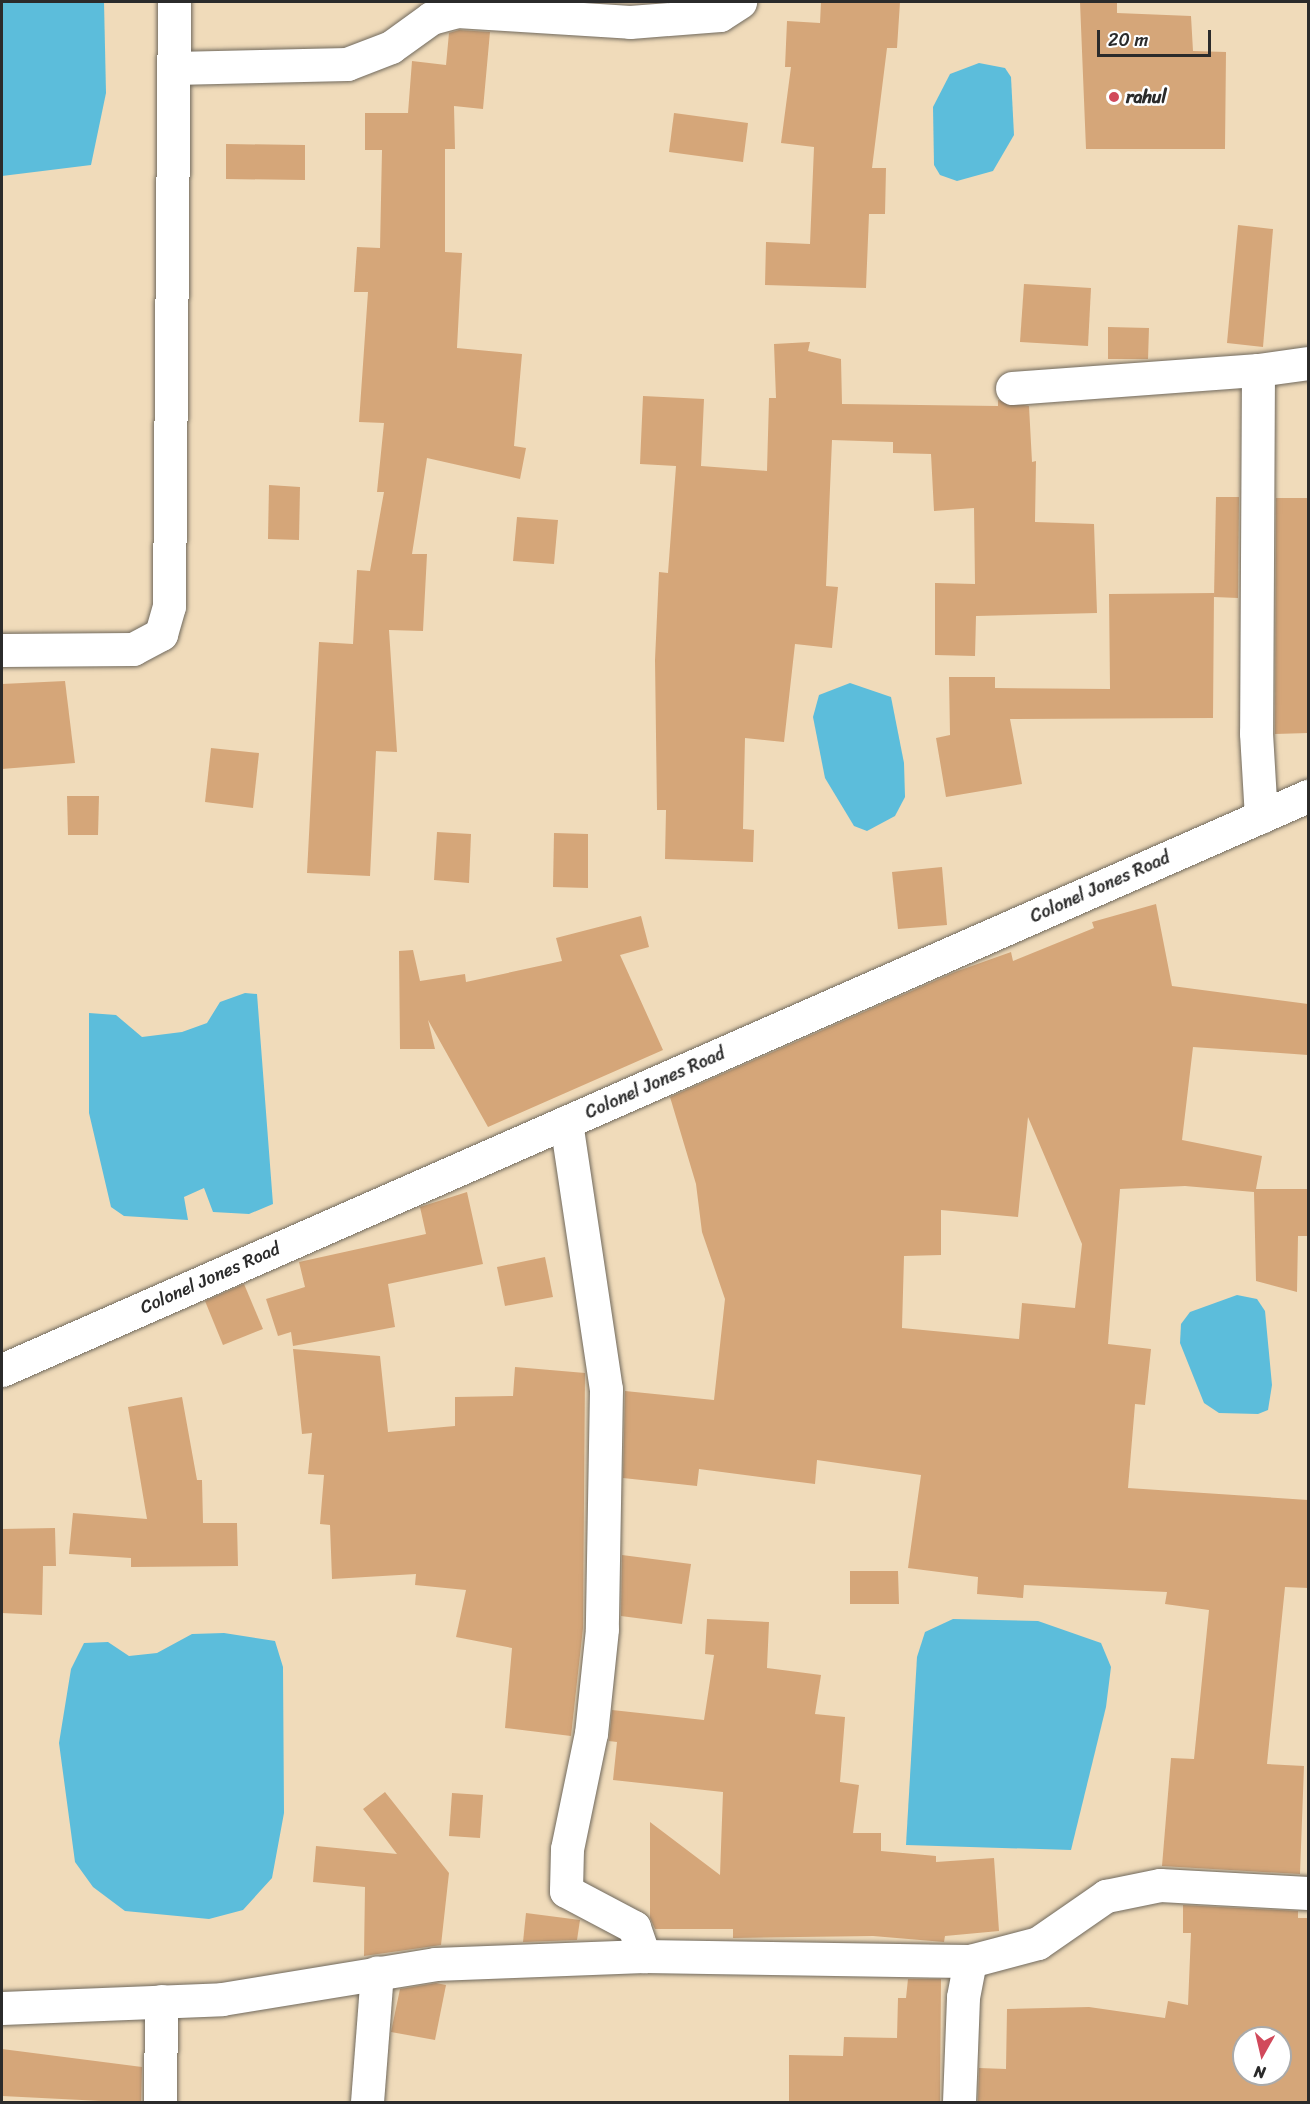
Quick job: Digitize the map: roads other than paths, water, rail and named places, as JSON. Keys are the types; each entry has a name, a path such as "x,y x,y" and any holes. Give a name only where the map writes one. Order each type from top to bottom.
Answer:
{"street":[{"path":"2,650 133,649 161,634 169,606 174,2"},
{"path":"174,68 347,64 391,47 432,18 457,11 630,22 720,15 740,2"},
{"path":"1012,388 1258,370 1308,363"},
{"path":"1258,370 1256,712 1261,817"},
{"name":"Colonel Jones Road","path":"2,1370 1308,796"},
{"path":"566,1122 606,1389 602,1629 591,1733 567,1849 566,1891 634,1928 644,1956"},
{"path":"2,2008 222,1999 435,1964 644,1956 970,1961 1038,1943 1106,1896 1160,1885 1308,1893"},
{"path":"959,2103 963,1997 970,1961"},
{"path":"367,2103 377,1972"},
{"path":"160,2103 161,2001"}],"water":[{"path":"2,2 104,2 106,93 91,165 2,176"},
{"path":"979,63 1005,68 1011,77 1014,135 993,171 957,181 940,175 934,165 933,107 950,74"},
{"path":"850,683 891,697 904,763 905,797 895,816 867,831 854,826 825,778 813,717 819,695"},
{"path":"245,993 257,994 273,1204 249,1214 213,1212 204,1188 184,1197 188,1220 124,1216 111,1207 89,1113 89,1013 116,1015 142,1037 182,1032 207,1023 220,1002"},
{"path":"1237,1295 1257,1299 1265,1311 1272,1385 1268,1410 1258,1414 1219,1413 1204,1403 1180,1343 1181,1324 1190,1312"},
{"path":"953,1619 1038,1621 1101,1643 1111,1667 1106,1707 1071,1850 906,1845 917,1657 925,1632"},
{"path":"224,1633 275,1641 283,1667 284,1813 272,1878 243,1910 209,1919 125,1911 93,1887 75,1862 59,1743 71,1669 84,1643 108,1642 129,1656 157,1653 192,1634"}],"place":[{"name":"rahul","path":"1114,97"}]}
